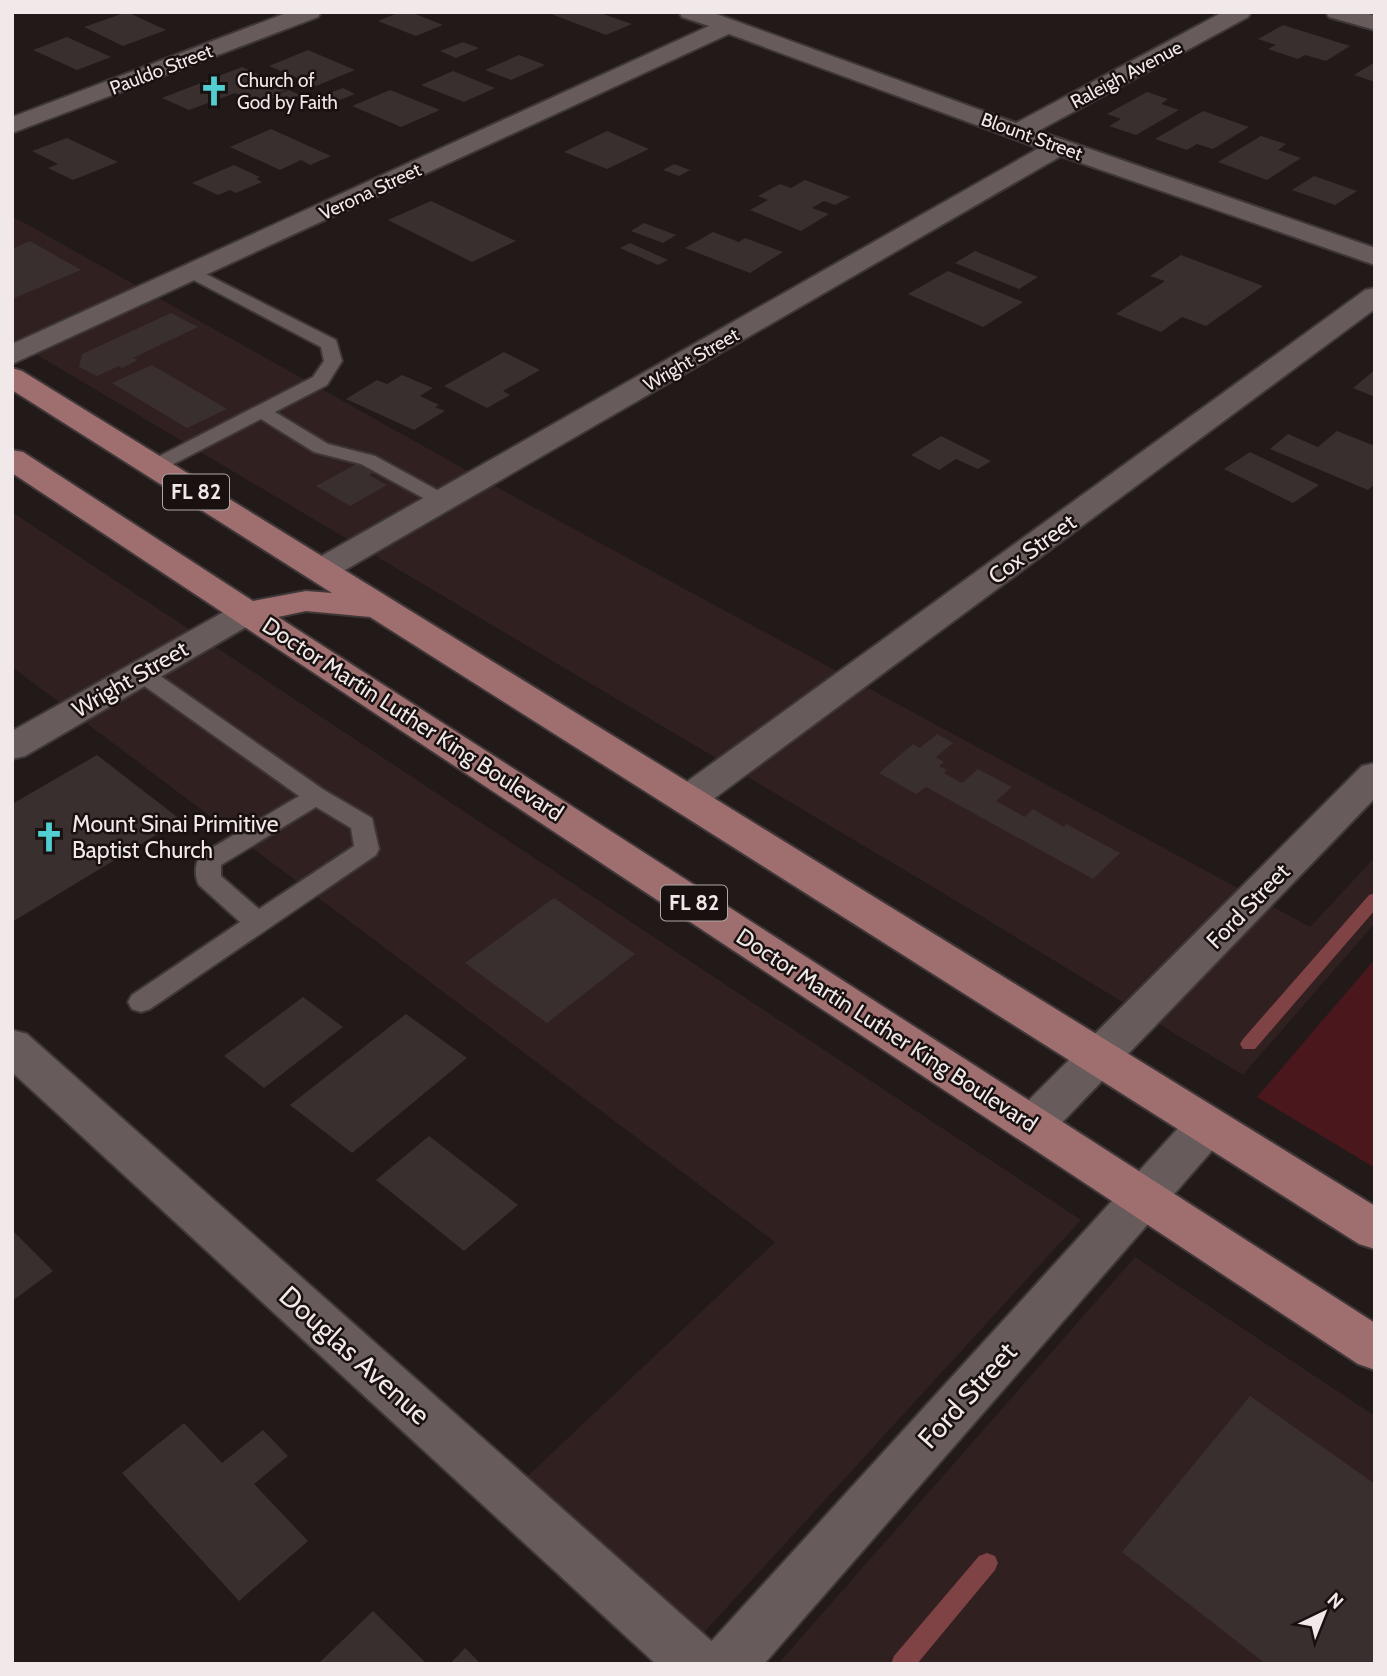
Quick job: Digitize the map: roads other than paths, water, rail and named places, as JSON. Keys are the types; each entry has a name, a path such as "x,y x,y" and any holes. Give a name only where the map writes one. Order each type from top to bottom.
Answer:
{"main road":[{"name":"FL 82","path":"12,377 1375,1230"},
{"name":"Doctor Martin Luther King Boulevard","path":"12,458 1375,1349"},
{"path":"248,612 306,601 381,607"}],"street":[{"name":"Pauldo Street","path":"12,126 310,12"},
{"name":"Blount Street","path":"690,12 1059,147 1375,257"},
{"path":"1337,12 1375,23"},
{"name":"Raleigh Avenue","path":"1020,131 1236,14"},
{"name":"Verona Street","path":"12,355 728,26"},
{"name":"Wright Street","path":"321,570 1059,147"},
{"name":"Cox Street","path":"687,800 1375,296"},
{"name":"Wright Street","path":"12,747 248,612"},
{"name":"Ford Street","path":"1032,1125 1375,775"},
{"name":"Douglas Avenue","path":"12,1046 697,1664"},
{"name":"Ford Street","path":"727,1664 1207,1126"}],"lane":[{"path":"155,466 320,381 333,361 330,344 192,272"},
{"path":"261,411 321,448 368,460 443,501"},
{"path":"141,673 316,796 363,824 367,849 142,1002"},
{"path":"257,922 208,879 209,861 316,796"}],"waterway":[{"path":"1249,1044 1375,899"},
{"path":"902,1664 987,1563"}],"place":[{"name":"Church of God by Faith","path":"214,91"},
{"name":"Mount Sinai Primitive Baptist Church","path":"49,837"}]}
